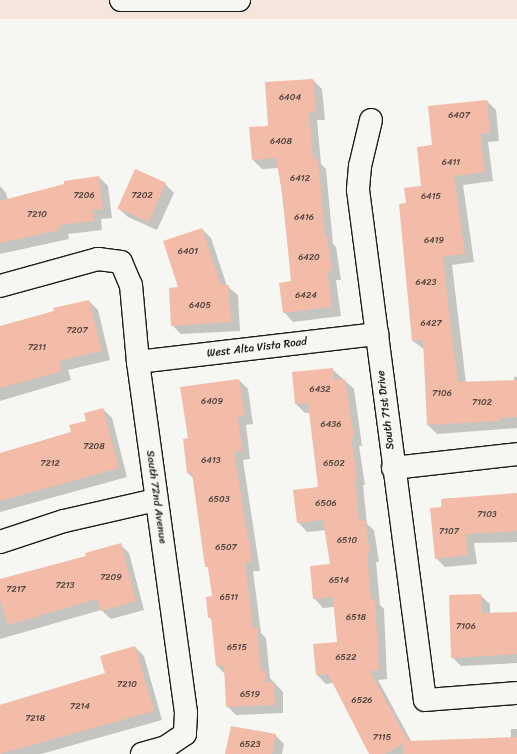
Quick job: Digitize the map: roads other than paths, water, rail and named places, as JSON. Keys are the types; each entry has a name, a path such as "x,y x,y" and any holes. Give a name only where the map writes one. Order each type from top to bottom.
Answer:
{"street":[{"path":"121,0 235,0"},
{"name":"South 71st Drive","path":"371,120 360,166 358,190 425,700 517,693"},
{"name":"South 72nd Avenue","path":"0,286 98,259 121,262 131,285 138,362 186,713 185,734 166,747 142,754"},
{"name":"West Alta Vista Road","path":"138,362 377,334"},
{"path":"394,468 517,454"},
{"path":"0,542 64,521 156,500"}]}
